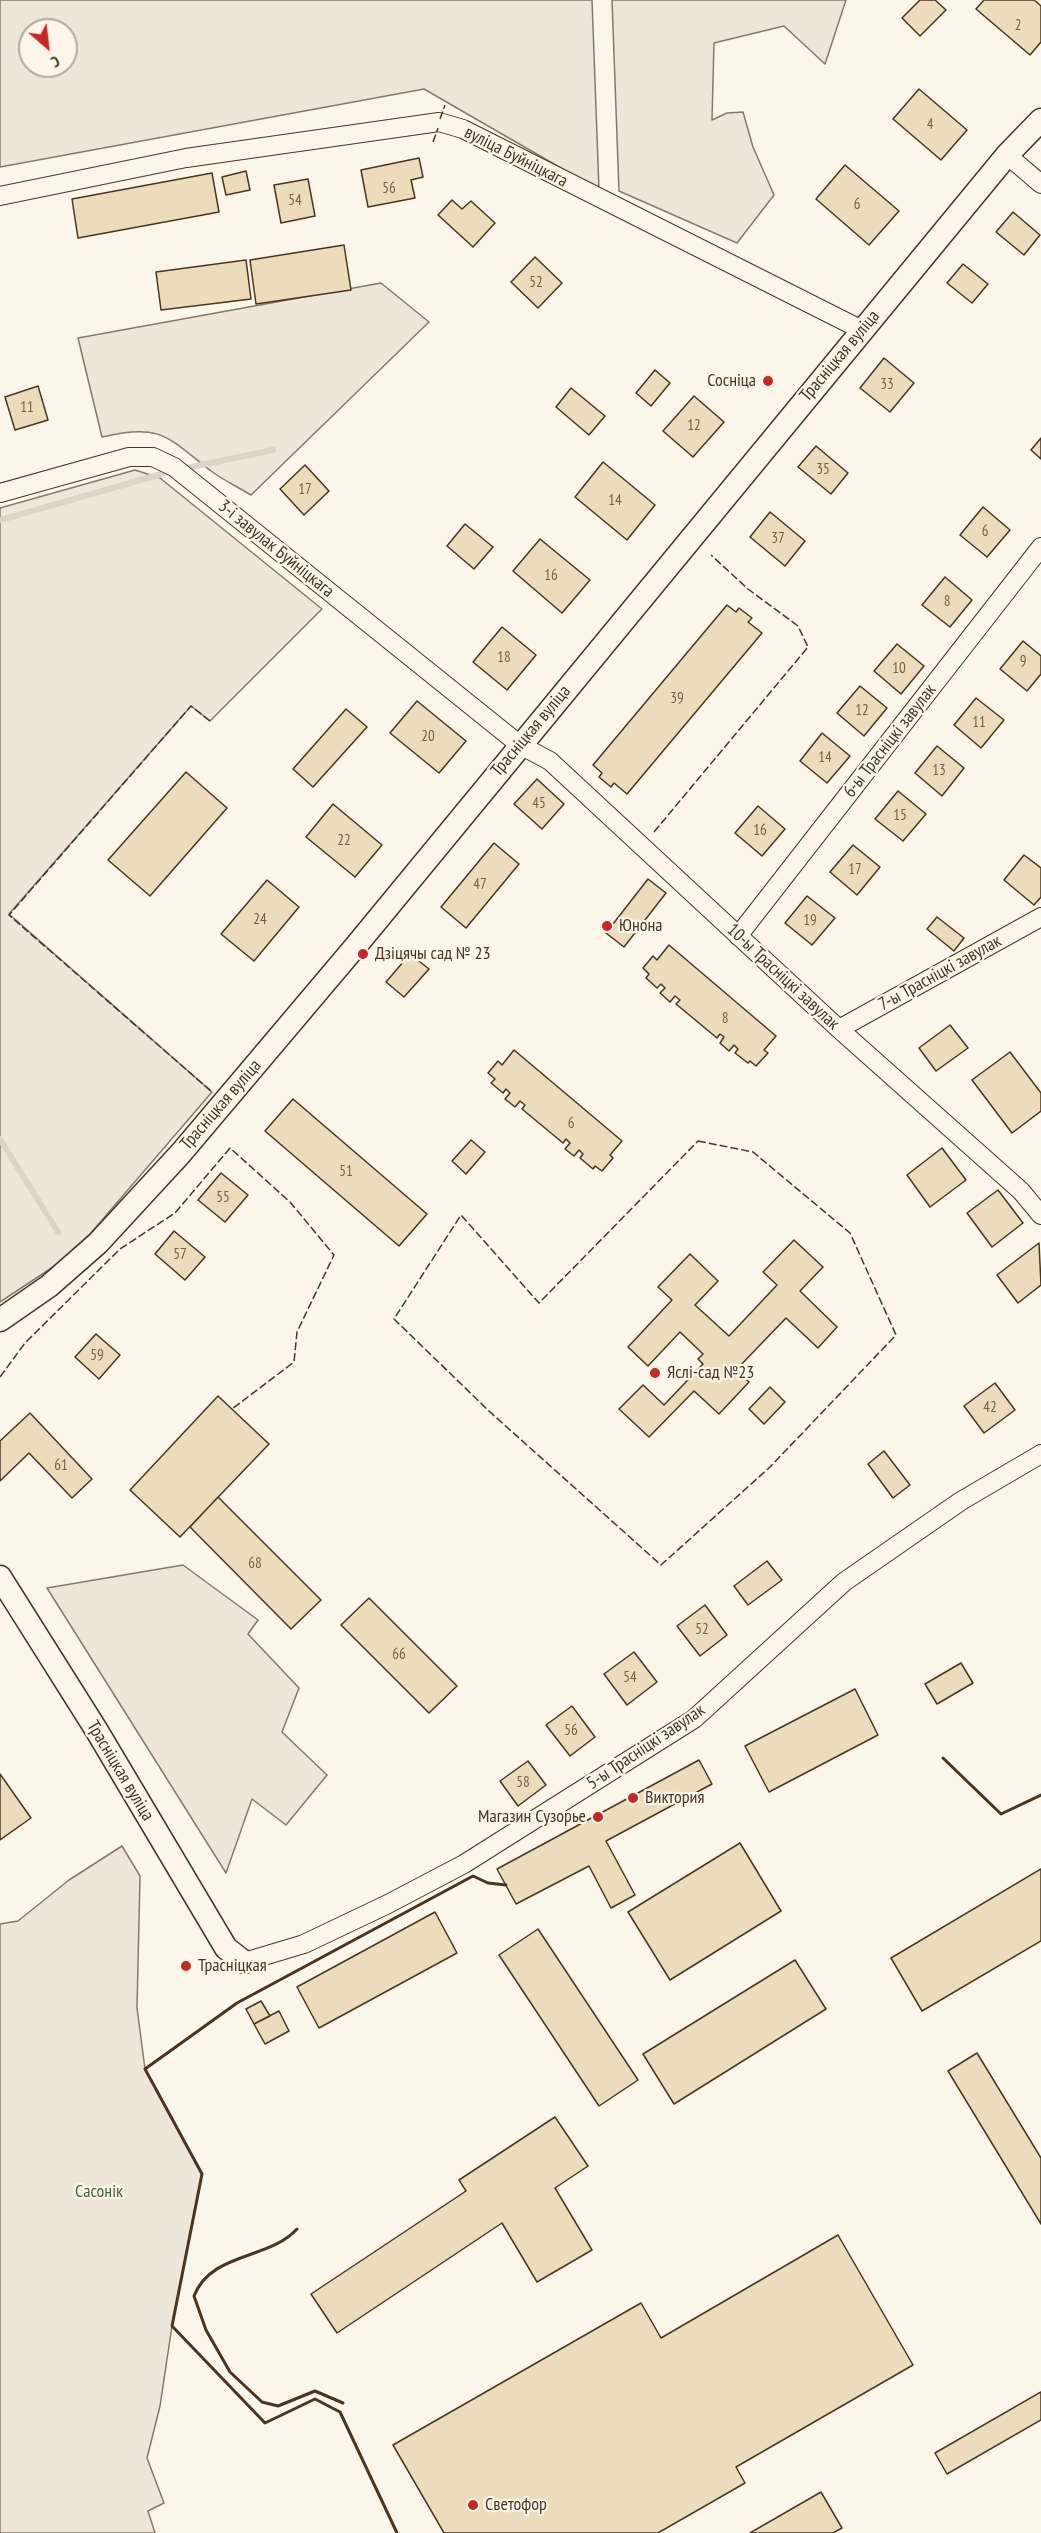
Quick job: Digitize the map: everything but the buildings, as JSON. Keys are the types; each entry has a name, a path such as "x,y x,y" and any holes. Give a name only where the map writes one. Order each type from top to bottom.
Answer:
{"street":[{"name":"Трасніцкая вуліца","path":"0,1320 49,1286 98,1244 181,1153 330,976 1007,155 1041,120"},
{"name":"вуліца Буйніцкага","path":"0,196 186,158 439,122 463,129 862,330"},
{"path":"1007,155 1041,184"},
{"name":"3-і завулак Буйніцкага","path":"0,493 129,457 153,458 174,467 520,745"},
{"name":"6-ы Трасніцкі завулак","path":"738,936 1041,547"},
{"name":"10-ы Трасніцкі завулак","path":"520,745 550,761 839,1029 1021,1191 1041,1215"},
{"name":"7-ы Трасніцкі завулак","path":"839,1029 1041,917"},
{"name":"5-ы Трасніцкі завулак","path":"244,1962 304,1944 464,1864 694,1719 844,1582 960,1501 1041,1454"},
{"name":"Трасніцкая вуліца","path":"0,1577 97,1731 226,1948 244,1962"}],"green space":[{"path":"0,0 592,0 599,190 424,89 0,167"},
{"path":"612,0 846,0 825,64 784,26 714,43 712,120 727,113 743,112 753,147 774,195 737,243 619,191"},
{"path":"381,283 429,322 251,495 216,474 184,449 162,436 138,432 102,437 78,338"},
{"path":"135,470 160,478 322,609 210,721 191,706 9,914 212,1092 90,1234 56,1265 0,1302 0,508"},
{"path":"183,1565 258,1620 248,1634 299,1688 282,1732 327,1775 286,1825 252,1799 226,1873 47,1588"},
{"name":"Сасонік","path":"122,1846 140,1876 137,2008 145,2069 202,2174 172,2326 160,2406 147,2458 164,2503 148,2511 155,2533 0,2533 0,1924 18,1921 69,1880"}],"waterway":[{"path":"182,469 273,450"},
{"path":"0,520 172,471"},
{"path":"0,1139 58,1232"}],"fence":[{"path":"440,119 445,105"},
{"path":"433,142 438,128"},
{"path":"654,832 808,647 798,626 748,589 711,555"},
{"path":"210,721 191,706 9,915 212,1092"},
{"path":"698,1141 753,1152 850,1233 896,1335 770,1467 661,1565 490,1412 394,1319 461,1215 539,1303 698,1141"},
{"path":"0,1377 25,1343 120,1249 175,1213 230,1148 290,1202 334,1255 297,1332 294,1362 232,1409"}],"wall":[{"path":"943,1758 1001,1814 1041,1795"},
{"path":"397,2533 340,2412 315,2399 265,2423 172,2326 202,2174 145,2069 237,2003 473,1876 488,1883 506,1885"},
{"path":"297,2229 285,2239 213,2271 202,2282 194,2296 206,2330 230,2372 262,2402 278,2406 315,2391 343,2403"}],"place":[{"name":"Сосніца","path":"768,381"},
{"name":"Юнона","path":"607,926"},
{"name":"Дзіцячы сад № 23","path":"363,954"},
{"name":"Яслі-сад №23","path":"655,1373"},
{"name":"Виктория","path":"633,1798"},
{"name":"Магазин Сузорье","path":"598,1817"},
{"name":"Трасніцкая","path":"186,1966"},
{"name":"Светофор","path":"473,2505"}]}
